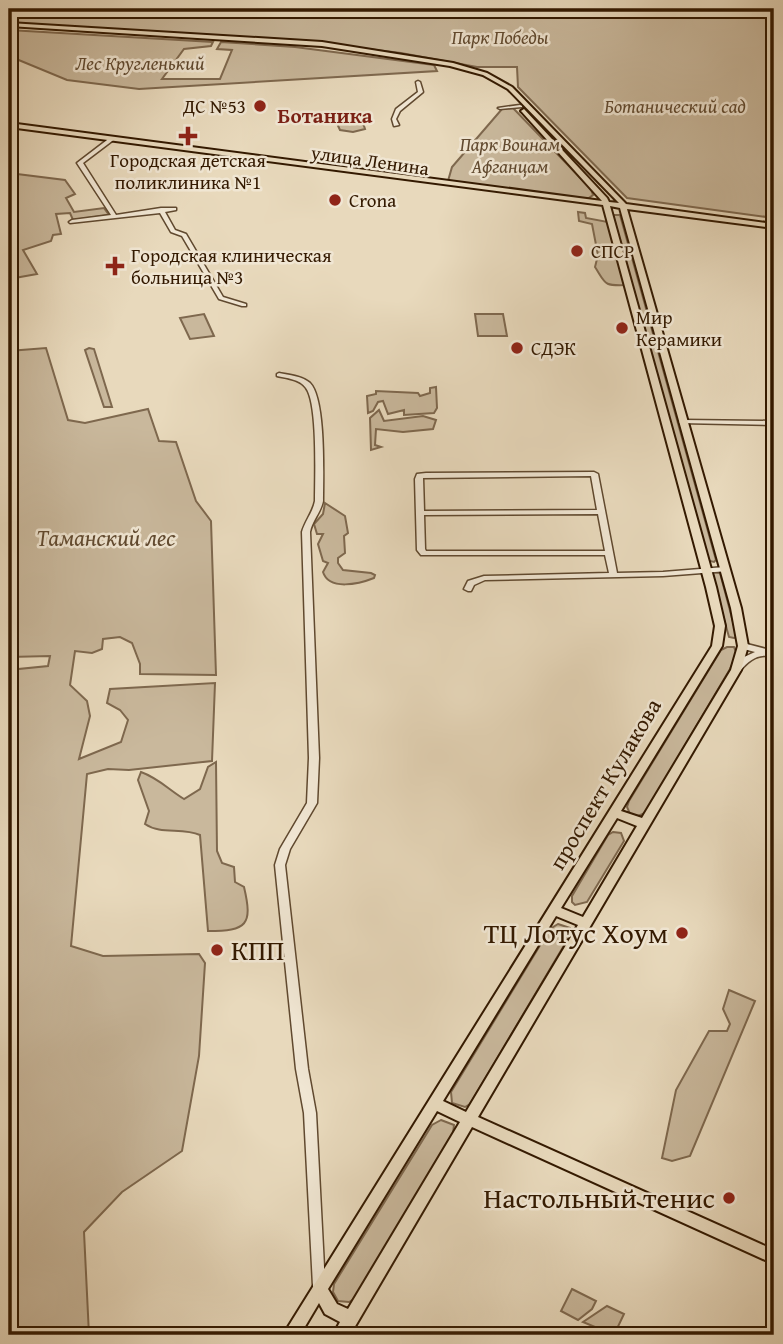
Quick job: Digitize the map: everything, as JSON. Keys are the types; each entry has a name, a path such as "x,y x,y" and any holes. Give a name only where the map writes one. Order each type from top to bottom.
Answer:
{"main road":[{"path":"9,26 286,43 433,63 488,80 502,89 601,191 706,569 719,623 719,641 743,641"},
{"path":"61,30 297,41 451,64 503,83 563,141 623,208 743,641 736,670 341,1335"},
{"name":"улица Ленина","path":"9,125 774,227"},
{"path":"552,142 563,141"},
{"name":"проспект Кулакова","path":"291,1335 555,911 719,641"},
{"path":"614,813 645,824"},
{"path":"555,911 587,923"},
{"path":"435,1104 774,1257"},
{"path":"320,1290 331,1309 351,1319"}],"street":[{"path":"396,125 394,119 398,110 421,92 418,82"},
{"path":"500,108 520,106"},
{"path":"112,139 80,163 114,216"},
{"path":"72,222 174,209"},
{"path":"161,210 173,231 184,235 221,298 244,305"},
{"path":"279,375 303,381 312,389 315,396 317,429 319,501 318,509 307,523 306,532 314,758 312,803 285,849 280,865 302,1069 310,1113 320,1290"},
{"path":"683,422 774,423"},
{"path":"609,553 424,553 421,550 420,476 594,474 601,512 609,553 613,575"},
{"path":"420,513 601,512"},
{"path":"468,589 471,583 484,578 663,574 725,569"},
{"path":"743,641 757,652 774,654"},
{"path":"736,670 757,652"}],"green space":[{"name":"Ботанический сад","path":"9,9 774,9 774,218 627,198 518,87 517,67 477,67 401,53 294,40 9,23"},
{"name":"Лес Кругленький","path":"9,30 213,42 211,46 184,49 162,79 220,79 232,50 217,49 221,42 295,47 434,65 437,71 139,89 67,80 9,56"},
{"name":"Парк Воинам Афганцам","path":"513,108 591,189 593,195 586,200 448,181 452,167 502,109"},
{"path":"341,112 360,114 365,129 353,132 340,130 334,117"},
{"path":"9,173 65,180 75,194 66,198 74,212 104,208 109,215 73,220 70,213 56,214 61,234 53,235 51,241 23,250 37,274 9,279"},
{"path":"578,212 585,213 586,218 608,222 626,285 609,284 601,277 595,267 598,255 592,224 579,221"},
{"path":"613,215 620,215 716,560 714,562 706,560"},
{"path":"204,314 214,336 190,339 180,318"},
{"path":"475,314 503,314 507,336 478,336"},
{"name":"Таманский лес","path":"46,348 68,420 85,423 148,409 159,441 176,442 196,501 211,521 216,675 140,674 140,664 132,643 120,637 103,639 102,649 92,653 75,651 70,685 87,701 90,716 79,759 121,742 128,720 120,710 107,703 110,689 215,683 212,761 129,770 108,769 87,774 71,946 103,956 199,954 205,963 199,1056 182,1151 122,1192 84,1232 89,1335 9,1335 9,950 15,946 13,938 9,937 9,754 13,750 9,749 9,670 48,666 50,656 9,657 9,351"},
{"path":"94,349 112,407 104,407 85,350"},
{"path":"436,387 437,408 434,413 404,415 404,410 388,414 383,401 378,402 373,411 368,413 367,396 376,394 376,391 418,393 420,396 430,393 430,388"},
{"path":"379,410 384,421 423,416 436,420 433,429 403,432 376,429 375,445 381,447 371,450 370,418"},
{"path":"325,503 345,516 348,533 344,536 345,553 338,558 338,563 343,570 371,573 375,575 374,578 338,584 326,578 323,572 328,563 323,561 318,544 323,534 317,534 314,524 323,514"},
{"path":"711,573 720,573 737,637 729,637"},
{"path":"734,647 737,654 730,669 645,813 638,816 630,814 627,807 629,801 721,650"},
{"path":"216,762 217,851 222,863 234,867 235,882 244,887 248,910 247,918 239,927 208,931 200,835 158,829 145,824 149,811 138,780 141,772 147,774 184,799 200,789 208,767"},
{"path":"613,832 621,833 624,841 587,902 575,905 572,896 608,835"},
{"path":"558,924 570,928 569,937 470,1104 465,1107 452,1103 451,1092 550,929"},
{"path":"729,990 755,1001 690,1156 672,1161 662,1158 676,1090 709,1031 727,1031 730,1024 723,1009"},
{"path":"441,1120 454,1125 453,1133 354,1299 349,1302 338,1301 333,1292 334,1284 432,1125"},
{"path":"572,1289 596,1301 592,1309 578,1320 561,1311"},
{"path":"607,1306 624,1314 614,1335 583,1322"}],"place":[{"name":"ДС №53","path":"260,106"},
{"name":"Городская детская поликлиника №1","path":"188,136"},
{"name":"Crona","path":"335,200"},
{"name":"СПСР","path":"577,251"},
{"name":"Городская клиническая больница №3","path":"115,266"},
{"name":"Мир Керамики","path":"622,328"},
{"name":"СДЭК","path":"517,348"},
{"name":"ТЦ Лотус Хоум","path":"682,933"},
{"name":"КПП","path":"217,950"},
{"name":"Настольный тенис","path":"729,1198"}],"district":[{"name":"Ботаника","path":"325,116"}],"park label":[{"name":"Парк Победы","path":"500,37"}]}
